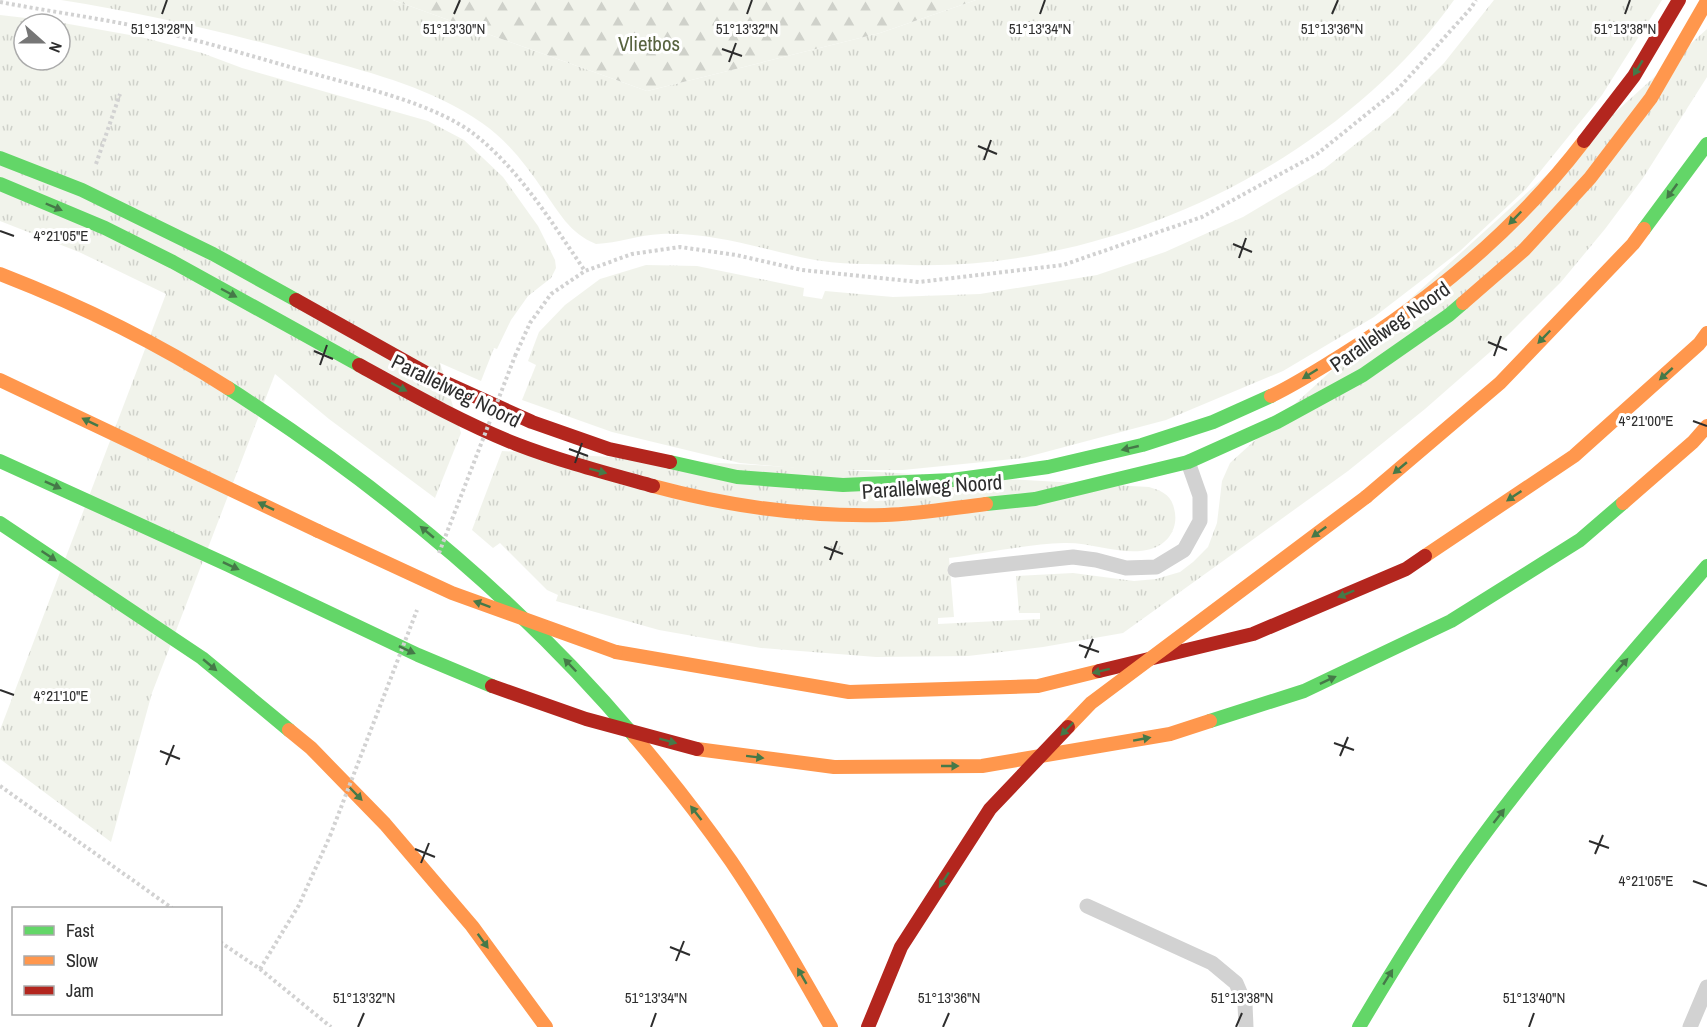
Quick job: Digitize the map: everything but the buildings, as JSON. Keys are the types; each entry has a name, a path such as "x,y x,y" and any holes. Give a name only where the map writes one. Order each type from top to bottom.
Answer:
{"highway":[{"name":"Parallelweg Noord","path":"0,158 82,190 213,254 436,379 532,422 609,449 737,477 843,485 952,480 1048,467 1142,445 1213,422 1292,386 1388,327 1481,252 1563,169 1634,76 1679,0"},
{"name":"Parallelweg Noord","path":"0,184 105,228 428,403 514,443 571,464 698,498 786,511 886,515 1035,499 1188,462 1277,422 1363,375 1449,315 1516,257 1590,178 1651,98 1707,1"},
{"path":"868,1027 901,947 990,809 1091,703 1366,497 1500,383 1633,244 1707,144"},
{"path":"0,274 116,322 202,370 298,434 396,506 482,579 569,664 645,747 717,841 789,954 831,1027"},
{"path":"0,380 452,593 616,652 849,692 861,692 1038,686 1253,634 1406,569 1574,456 1699,344 1707,333"},
{"path":"0,461 418,655 492,686 586,719 697,749 834,767 982,766 1170,734 1304,692 1451,621 1580,540 1693,442 1707,426"},
{"path":"0,523 202,658 311,748 385,824 472,926 546,1027"},
{"path":"1359,1027 1389,975 1465,861 1563,734 1707,566"}],"lane":[{"path":"955,570 1073,557 1126,568 1156,567 1184,550 1200,521 1200,496 1188,462"},
{"path":"1087,906 1212,963 1236,983 1245,1004 1246,1027"},
{"path":"1690,1027 1707,987"}],"path":[{"path":"515,356 530,323 551,294 585,271 632,254 680,247 736,255 802,270 919,282 1064,265 1202,217 1317,154 1399,88 1476,0"},
{"path":"0,2 126,24 246,54 390,95 446,118 471,132 496,153 532,195 585,271"},
{"path":"93,173 120,94"},
{"path":"0,786 169,907"},
{"path":"260,969 299,905 330,836"},
{"path":"222,943 260,969 332,1027"}],"green space":[{"path":"61,0 393,0 647,91 880,33 976,0 1454,0 1405,59 1348,111 1283,158 1214,196 1140,227 1063,249 986,262 910,265 826,262 720,239 681,234 661,234 596,244 579,234 565,221 523,162 500,137 482,123 444,101 382,77 255,41 158,18"},
{"name":"Vlietbos","path":"393,0 976,0 880,33 647,91"},
{"path":"1494,0 1662,0 1602,95 1526,189 1460,251 1374,317 1283,371 1166,420 1023,458 903,470 817,470 740,463 612,432 522,400 536,365 528,361 539,332 565,305 600,279 646,265 697,266 804,288 803,296 822,299 825,291 893,297 980,294 1097,275 1165,252 1243,217 1324,169 1391,116 1444,63"},
{"path":"0,15 12,16 12,72 72,72 72,25 141,37 202,53 242,68 428,121 464,140 503,177 538,226 555,260 556,268 551,278 528,296 511,320 497,349 494,348 481,381 440,363 461,433 435,498 329,419 275,374 152,693 111,842 0,759 0,730 166,294 79,252 0,221"},
{"path":"1707,29 1707,77 1643,178 1561,282 1498,345 1425,409 1348,471 1123,633 1043,647 968,656 876,657 761,648 659,630 556,601 558,595 547,590 500,543 493,548 472,530 502,451 1149,487 1167,495 1172,501 1175,512 1172,532 1158,546 1141,551 1130,551 1064,543 949,558 954,617 938,618 938,624 1040,619 1040,613 1019,613 1016,576 1073,573 1134,581 1156,579 1180,572 1208,547 1217,523 1222,481 1230,463"}],"traffic: fast":[{"path":"1644,229 1707,144"},
{"path":"0,158 82,190 213,254 296,300"},
{"path":"0,184 105,228 173,262 359,365"},
{"path":"986,504 1035,499 1188,462 1277,422 1363,375 1463,303"},
{"path":"228,388 339,464 445,548 496,592 544,639 635,737"},
{"path":"670,462 737,477 843,485 952,480 1048,467 1142,445 1213,422 1271,396"},
{"path":"0,461 418,655 492,686"},
{"path":"1210,721 1304,691 1451,621 1580,540 1623,503"},
{"path":"0,523 202,658 289,730"},
{"path":"1359,1027 1423,923 1492,823 1582,711 1707,566"}],"traffic: slow":[{"path":"1463,303 1524,250 1590,178 1651,98 1707,1"},
{"path":"1271,396 1376,333 1441,285 1503,231 1532,202 1584,141"},
{"path":"1366,497 1500,383 1633,244 1644,229"},
{"path":"0,274 117,325 228,388"},
{"path":"1425,556 1574,456 1699,344 1707,333"},
{"path":"0,380 318,531"},
{"path":"1623,503 1693,442 1707,426"},
{"path":"653,486 768,509 827,514 898,514 986,504"},
{"path":"1068,727 1091,703 1366,497"},
{"path":"318,531 452,593 616,652"},
{"path":"616,652 849,692 1038,686 1099,671"},
{"path":"697,749 834,767 982,766 1170,734 1210,721"},
{"path":"289,730 311,748 385,824 472,926 546,1027"},
{"path":"635,737 731,861 770,922 831,1027"}],"traffic: jam":[{"path":"1584,141 1634,76 1679,0"},
{"path":"296,300 437,379 532,422 609,449 670,462"},
{"path":"359,365 456,417 516,444 653,486"},
{"path":"1099,671 1253,634 1406,569 1425,556"},
{"path":"492,686 586,719 697,749"},
{"path":"868,1027 901,947 990,809 1068,727"}]}
